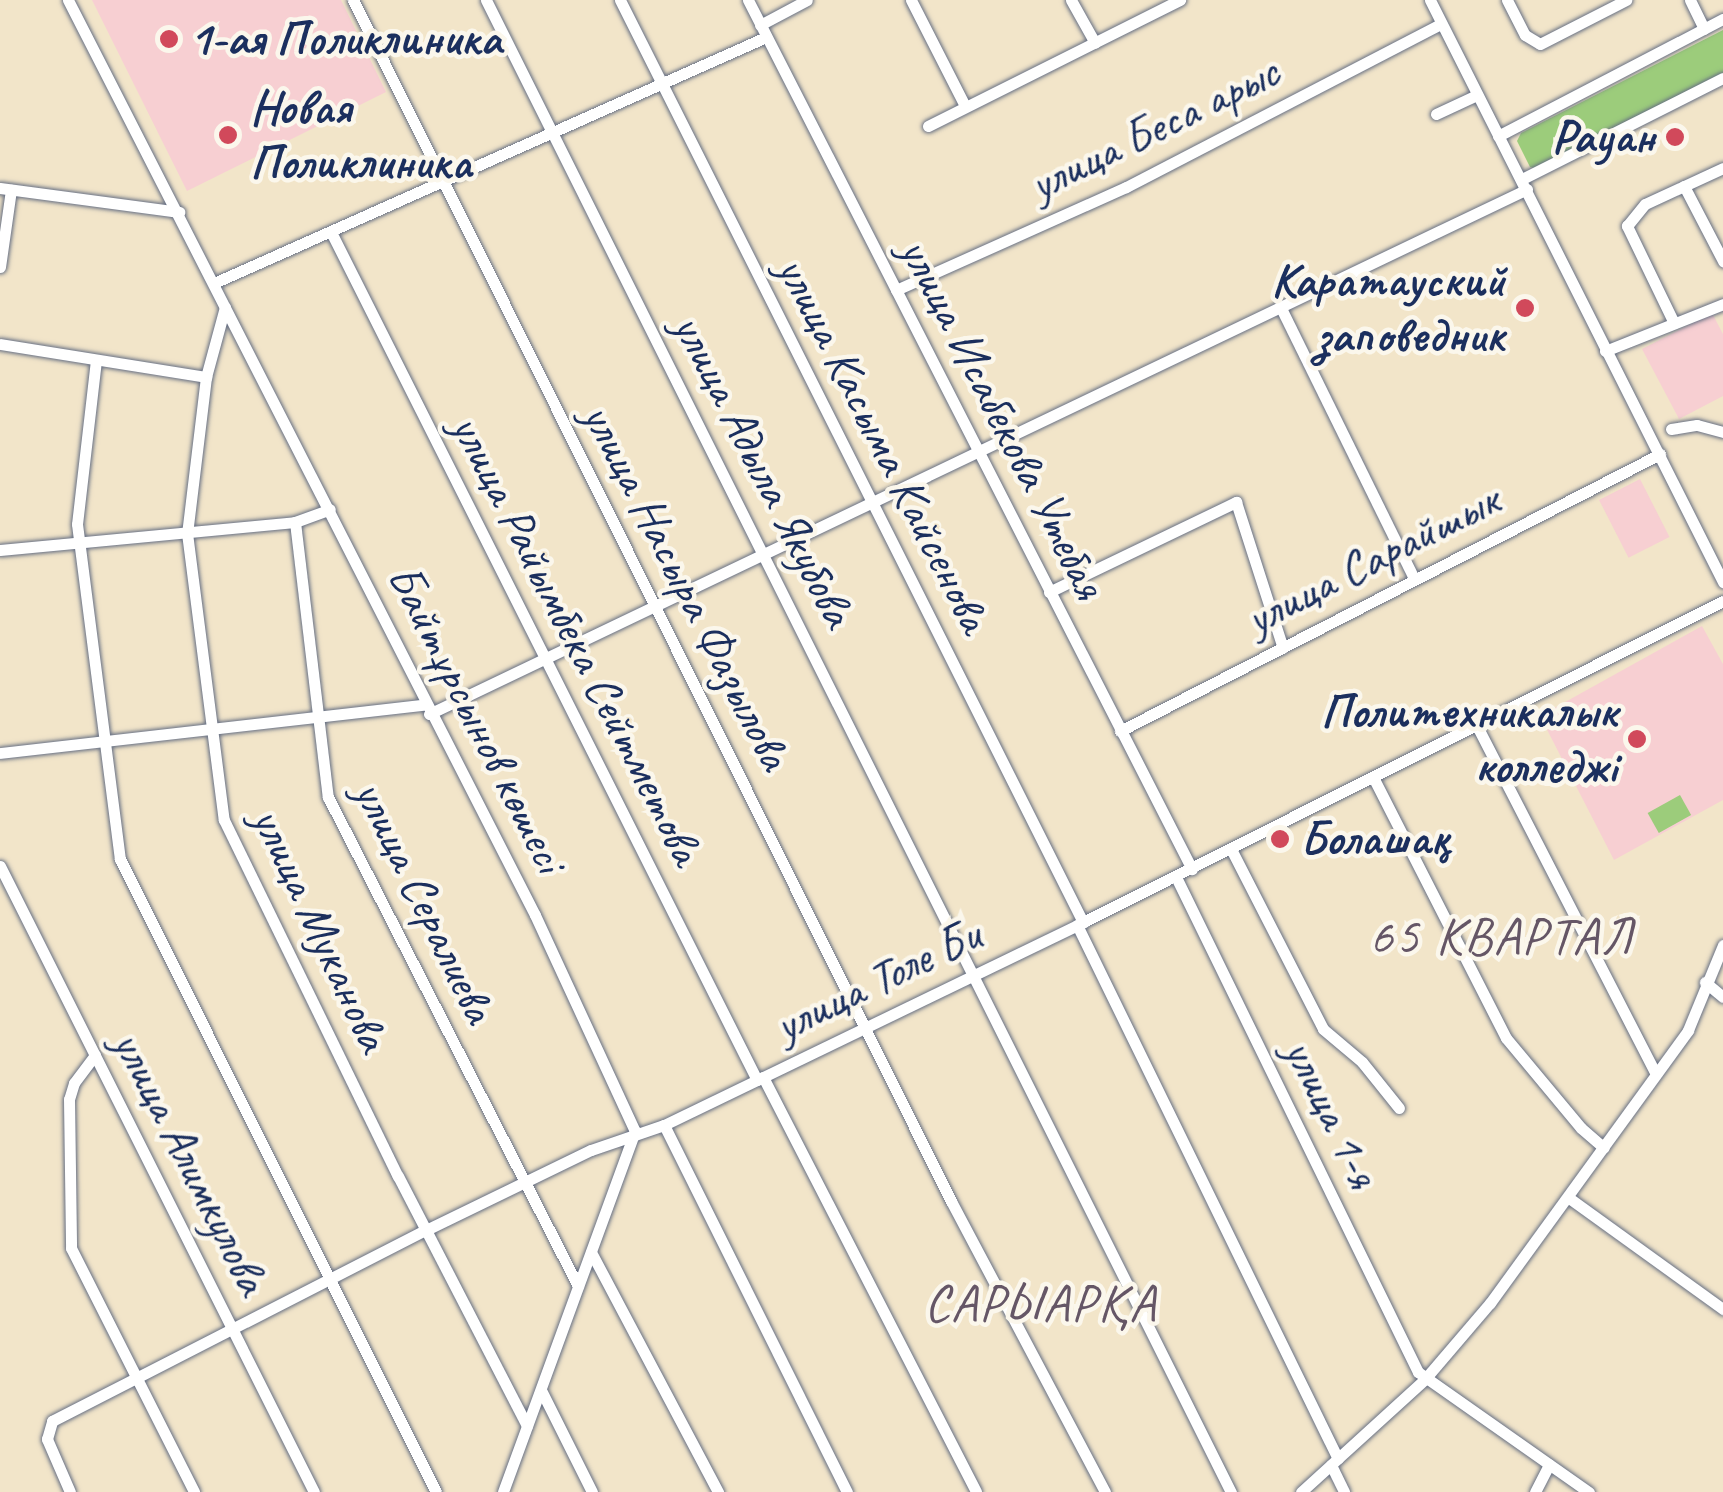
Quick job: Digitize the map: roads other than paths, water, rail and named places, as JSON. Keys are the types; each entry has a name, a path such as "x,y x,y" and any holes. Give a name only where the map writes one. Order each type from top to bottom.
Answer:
{"street":[{"name":"Байтұрсынов көшесі","path":"68,0 535,915 635,1132"},
{"name":"улица Насыра Фазылова","path":"353,0 951,1201 1105,1492"},
{"name":"улица Адыла Якубова","path":"486,0 976,973 1231,1492"},
{"name":"улица Касыма Кайсенова","path":"620,0 1080,924 1334,1462 1344,1492"},
{"name":"улица Исабекова Утебая","path":"748,0 1192,869"},
{"path":"214,283 660,82 763,31 807,0"},
{"path":"911,0 965,106"},
{"path":"1071,0 1094,44"},
{"path":"928,126 1094,44 1158,5 1180,0"},
{"path":"1430,0 1723,582"},
{"path":"1506,0 1525,35 1540,44 1611,3 1626,0"},
{"path":"1690,0 1704,29"},
{"path":"1498,136 1723,20"},
{"name":"улица Беса арыс","path":"896,290 1126,187 1441,24"},
{"path":"0,752 317,717 427,709 546,660 1280,306 1722,80"},
{"path":"1436,114 1477,95"},
{"path":"1674,322 1627,226 1646,204 1723,168"},
{"path":"1684,186 1723,261"},
{"path":"0,267 5,189 179,212"},
{"name":"улица Райымбека Сейтметова","path":"331,232 546,660 976,1492"},
{"path":"1605,351 1723,304"},
{"path":"1280,306 1414,578"},
{"name":"улица Муканова","path":"225,307 206,377 187,532 209,729 230,838 527,1426"},
{"path":"0,344 206,377"},
{"path":"96,360 79,544 114,838 133,892 436,1492"},
{"path":"1672,429 1697,424 1723,432"},
{"name":"улица Сарайшык","path":"1120,731 1660,454"},
{"path":"1049,592 1236,502 1283,648"},
{"path":"0,550 295,522 330,510"},
{"name":"улица Сералиева","path":"295,522 328,797 578,1286"},
{"name":"улица Толе Би","path":"70,1492 46,1438 52,1421 426,1230 635,1132 664,1125 1176,877 1723,601"},
{"path":"1477,726 1656,1074"},
{"path":"1374,777 1506,1038 1581,1128 1604,1148"},
{"name":"улица 1-я","path":"1232,848 1323,1029 1362,1062 1399,1108"},
{"name":"улица Алимкулова","path":"0,866 314,1492"},
{"name":"улица 1-я","path":"1176,877 1396,1334 1424,1378"},
{"path":"1301,1492 1424,1378 1490,1304 1688,1030 1723,944"},
{"path":"1705,982 1723,996"},
{"path":"94,1055 74,1083 69,1099 69,1236 194,1492"},
{"path":"664,1125 846,1492"},
{"path":"503,1492 635,1132"},
{"path":"1569,1198 1723,1310"},
{"path":"591,1252 718,1492"},
{"path":"1424,1378 1589,1492"},
{"path":"541,1390 592,1492"},
{"path":"1535,1492 1549,1464"}],"place":[{"name":"1-ая Поликлиника","path":"169,39"},
{"name":"Новая Поликлиника","path":"228,135"},
{"name":"Рауан","path":"1675,137"},
{"name":"Каратауский заповедник","path":"1525,308"},
{"name":"Политехникалык колледжі","path":"1637,739"},
{"name":"Болашақ","path":"1280,839"}],"district":[{"name":"65 КВАРТАЛ","path":"1502,937"},
{"name":"САРЫАРҚА","path":"1041,1304"}]}
